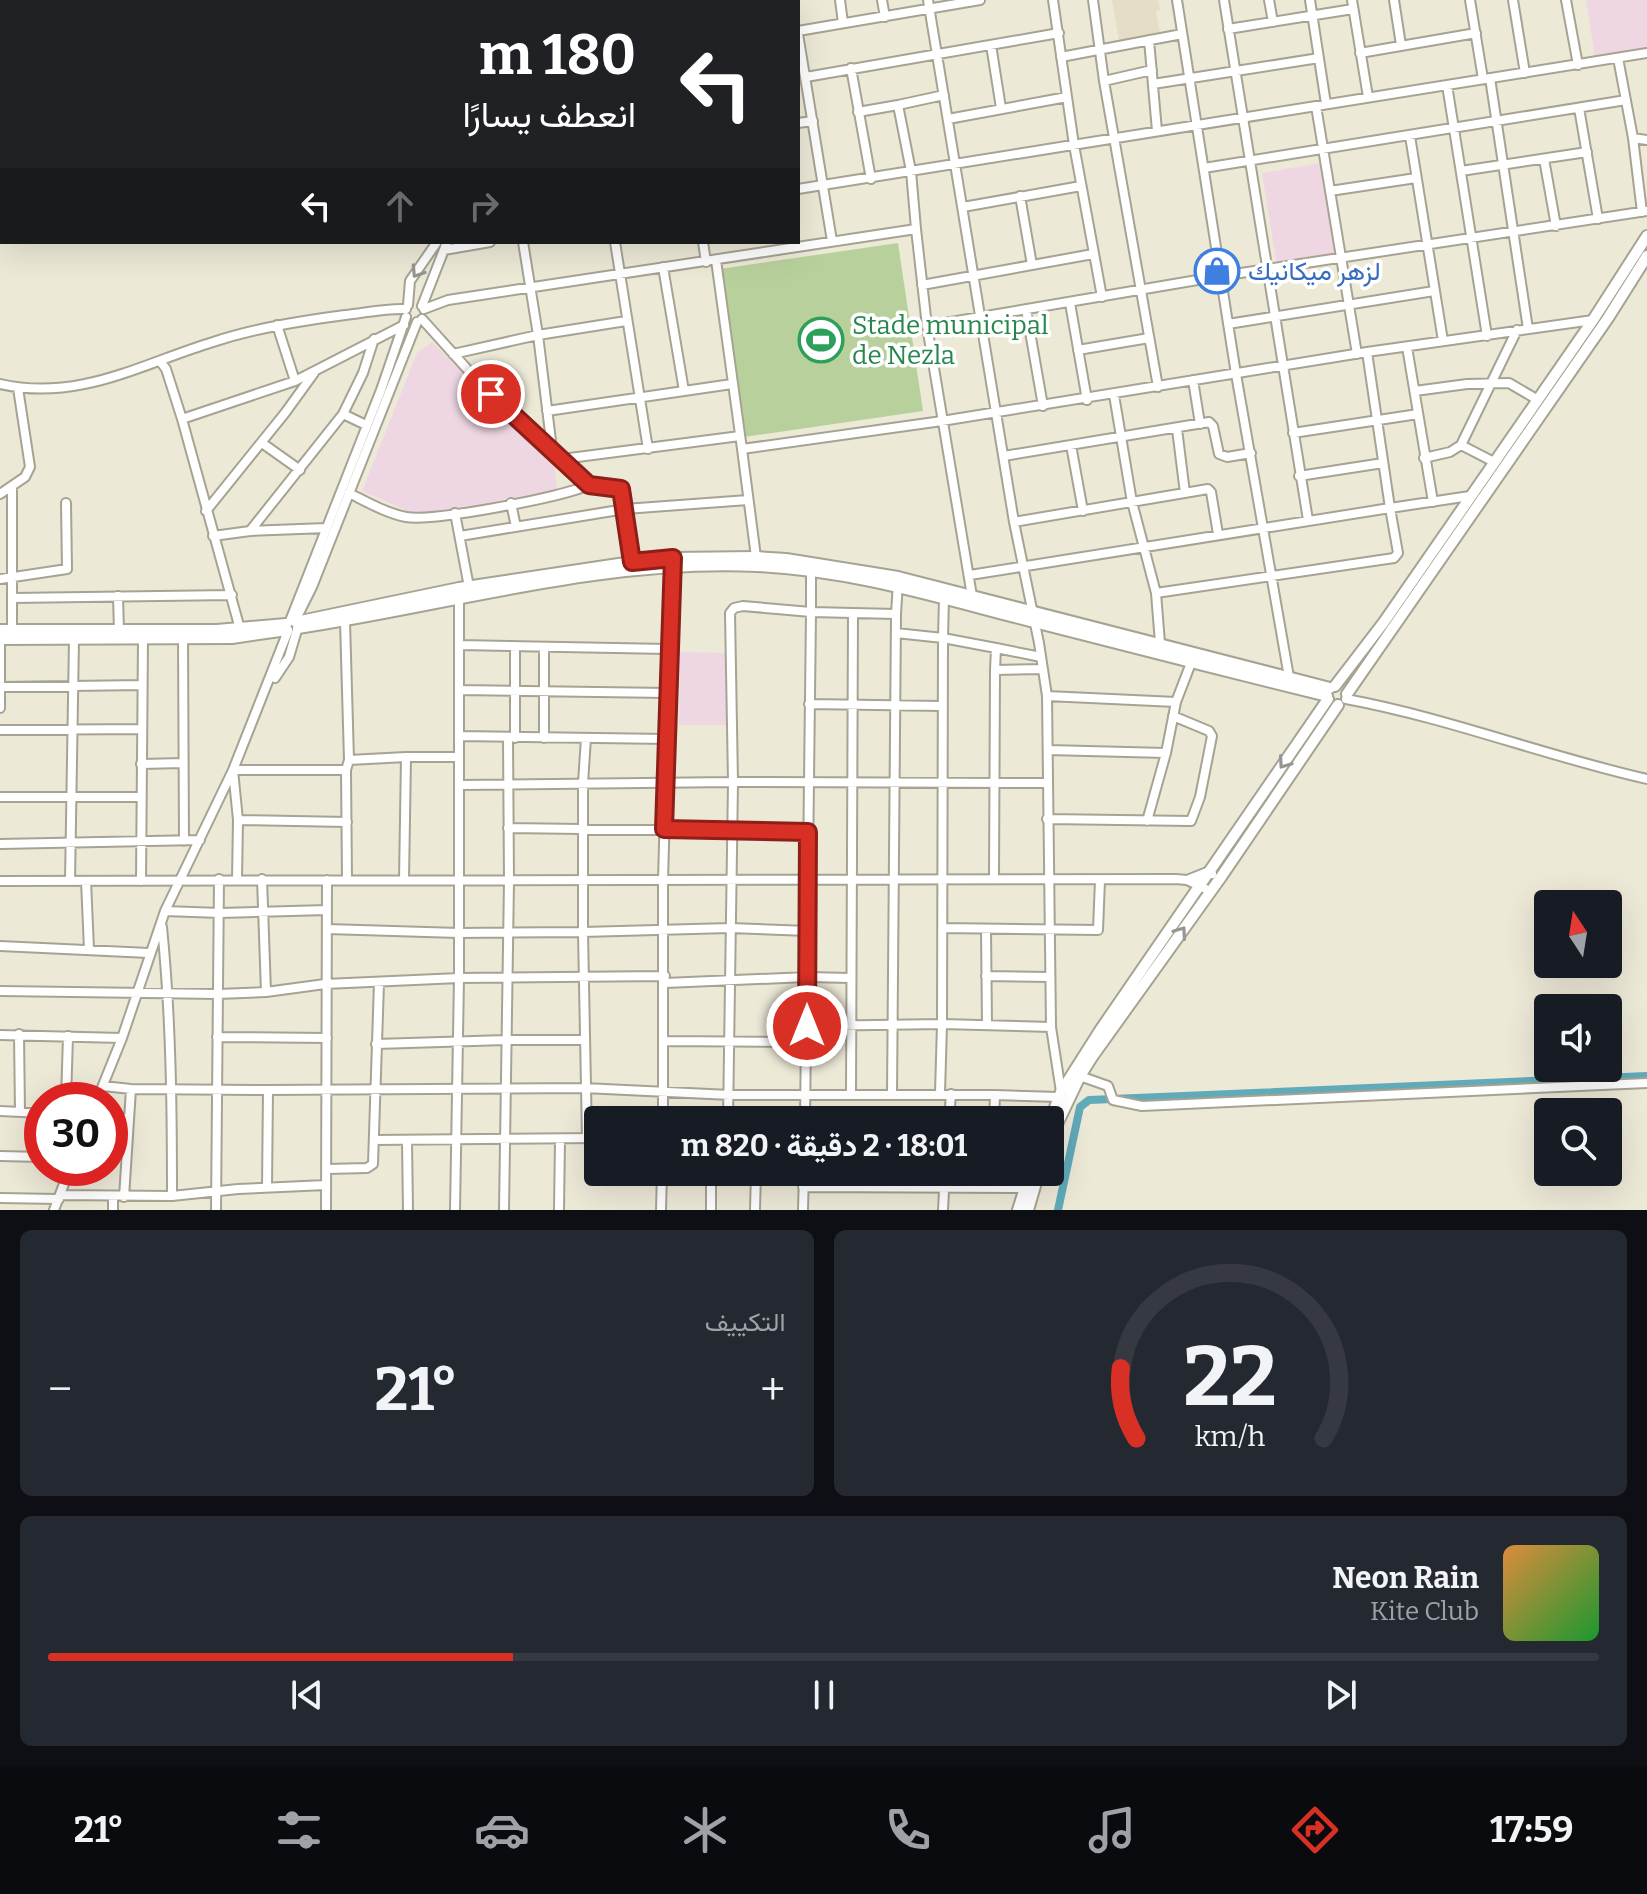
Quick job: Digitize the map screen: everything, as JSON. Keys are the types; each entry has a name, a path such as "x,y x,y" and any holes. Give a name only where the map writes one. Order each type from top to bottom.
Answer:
{"main road":[{"path":"1055,1106 1060,1094 1221,877 1375,633 1593,320 1647,236"},
{"path":"1063,1106 1076,1075 1198,885 1608,318 1647,256"},
{"path":"6,630 240,629 345,621 462,591 536,584 672,562 756,557 786,559 972,596 1191,663 1336,695"},
{"path":"0,639 232,638 462,591 632,562 672,562 758,566 898,582 944,598 1160,643 1289,677 1336,695"},
{"path":"1028,1210 1035,1186"},
{"path":"1018,1210 1025,1188"}],"street":[{"path":"840,0 843,23"},
{"path":"882,0 885,17"},
{"path":"800,32 885,17 929,4 977,0"},
{"path":"1053,0 1074,145 1102,297"},
{"path":"1093,0 1104,81 1158,387"},
{"path":"1177,0 1236,374 1289,677"},
{"path":"1224,0 1308,520"},
{"path":"1269,0 1273,22"},
{"path":"1156,593 1396,557 1398,553 1376,421 1340,260 1323,150 1319,58 1310,0"},
{"path":"1394,0 1401,45"},
{"path":"1470,0 1504,165 1528,329"},
{"path":"1513,0 1525,73"},
{"path":"1566,0 1578,65"},
{"path":"128,1089 458,1091 584,1088 804,1096 1060,1094 1051,1027 1047,696 1014,522 929,4"},
{"path":"1228,29 1313,16 1353,5 1368,97"},
{"path":"806,77 1059,33"},
{"path":"1360,53 1476,33"},
{"path":"1061,57 1182,34"},
{"path":"1149,40 1157,131"},
{"path":"800,43 832,241"},
{"path":"991,45 1001,108"},
{"path":"800,189 1647,53"},
{"path":"1153,84 1319,58"},
{"path":"927,326 1221,276 1644,211 1618,58"},
{"path":"851,68 871,179"},
{"path":"1104,81 1152,70"},
{"path":"1447,85 1487,336"},
{"path":"858,112 944,95"},
{"path":"948,119 1067,97"},
{"path":"1204,168 1626,100"},
{"path":"898,105 911,171 927,326 972,596"},
{"path":"1579,108 1598,219"},
{"path":"800,123 813,121"},
{"path":"1410,136 1443,341"},
{"path":"1633,138 1647,140"},
{"path":"1461,171 1587,152"},
{"path":"1544,159 1556,226"},
{"path":"1330,191 1416,178"},
{"path":"963,207 1081,186"},
{"path":"1020,196 1032,265"},
{"path":"182,419 315,372 374,339 417,303 423,307 448,300 916,229"},
{"path":"292,626 406,314 410,281 436,244"},
{"path":"105,1082 165,911 233,770 420,320 445,246 468,244"},
{"path":"523,244 553,450"},
{"path":"615,244 648,449"},
{"path":"704,244 711,261 732,384 756,557"},
{"path":"922,285 1093,254"},
{"path":"663,267 684,391"},
{"path":"1228,324 1434,291"},
{"path":"1070,303 1087,400"},
{"path":"0,384 18,388 62,389 165,363 211,342 277,325 384,309 420,320 496,399 589,485"},
{"path":"1026,309 1043,406"},
{"path":"742,449 1087,400 1362,353 1593,320"},
{"path":"453,354 538,335 626,321"},
{"path":"277,325 295,381"},
{"path":"1424,458 1450,452 1461,445 1517,330"},
{"path":"1078,350 1149,338"},
{"path":"250,531 343,414 363,373 374,339"},
{"path":"1407,347 1433,502"},
{"path":"165,363 240,629"},
{"path":"206,511 315,372"},
{"path":"1193,380 1200,424"},
{"path":"1415,391 1491,382 1514,384 1538,400"},
{"path":"547,411 732,384"},
{"path":"0,494 25,477 30,467 18,388"},
{"path":"1114,395 1132,502 1156,593 1160,643"},
{"path":"343,414 366,425"},
{"path":"1293,433 1418,414"},
{"path":"1004,456 1212,423 1216,446 1223,456 1251,453"},
{"path":"1177,429 1185,493"},
{"path":"562,459 740,436"},
{"path":"262,443 300,470"},
{"path":"1071,445 1083,511"},
{"path":"1461,445 1494,462"},
{"path":"1299,476 1383,463"},
{"path":"349,493 406,517 455,513 574,491 589,485 621,489 632,562"},
{"path":"6,630 12,598 12,488"},
{"path":"1014,522 1210,490 1218,534"},
{"path":"970,575 1470,496"},
{"path":"460,536 625,509 748,500"},
{"path":"0,579 67,569 66,503"},
{"path":"511,503 516,527"},
{"path":"455,513 460,536 462,591 455,1210"},
{"path":"213,536 326,528"},
{"path":"0,554 12,552"},
{"path":"664,1106 663,880 672,562"},
{"path":"804,1106 811,571"},
{"path":"892,1095 898,582"},
{"path":"12,598 232,595"},
{"path":"118,596 119,631"},
{"path":"940,1093 944,598"},
{"path":"729,1106 733,830 730,613 734,608 743,606 811,612 896,614"},
{"path":"851,1094 853,614"},
{"path":"345,621 349,760 346,770 347,880"},
{"path":"896,633 943,638 1041,657"},
{"path":"183,638 184,841"},
{"path":"0,639 0,708"},
{"path":"70,881 74,639"},
{"path":"141,881 143,639"},
{"path":"460,645 668,649"},
{"path":"504,1210 509,881 507,784 515,689 515,646"},
{"path":"544,647 544,738"},
{"path":"994,878 996,648"},
{"path":"1147,821 1176,702 1191,663"},
{"path":"995,670 1043,669"},
{"path":"0,687 142,685"},
{"path":"460,690 668,693"},
{"path":"1336,695 1419,714 1593,767 1647,779"},
{"path":"1047,696 1176,702"},
{"path":"809,704 942,706"},
{"path":"1047,819 1191,821 1200,797 1212,736 1209,731 1173,716"},
{"path":"0,730 141,729"},
{"path":"460,736 667,739"},
{"path":"585,1106 583,783 586,738"},
{"path":"1048,750 1166,753"},
{"path":"404,880 406,757"},
{"path":"349,760 459,757"},
{"path":"141,764 183,763"},
{"path":"233,770 346,770"},
{"path":"233,770 238,820 237,879"},
{"path":"460,785 1048,783"},
{"path":"0,797 140,797"},
{"path":"238,820 347,822"},
{"path":"508,828 808,832"},
{"path":"0,844 200,840"},
{"path":"0,881 1187,880 1207,872 1221,877"},
{"path":"216,1210 219,879"},
{"path":"262,879 266,992"},
{"path":"326,1210 327,880"},
{"path":"943,928 1098,930 1100,880"},
{"path":"1187,880 1210,891"},
{"path":"86,881 89,949"},
{"path":"165,911 327,910"},
{"path":"161,922 172,1089 172,1196"},
{"path":"327,929 459,933 730,928 808,931"},
{"path":"986,930 987,1025"},
{"path":"0,946 149,953"},
{"path":"986,976 1050,977"},
{"path":"0,991 218,994 266,992 325,984 459,978 730,981 850,978"},
{"path":"327,1169 371,1167 373,1161 379,983"},
{"path":"807,1026 942,1024 1051,1027"},
{"path":"19,1034 20,1112"},
{"path":"0,1035 122,1038"},
{"path":"67,1082 68,1036"},
{"path":"217,1037 327,1038"},
{"path":"376,1044 584,1040"},
{"path":"664,1041 806,1042"},
{"path":"1076,1075 1106,1085 1112,1095 1142,1106 1647,1083"},
{"path":"124,1197 131,1089"},
{"path":"267,1187 268,1090"},
{"path":"950,1106 951,1094"},
{"path":"995,1095 995,1106"},
{"path":"0,1111 24,1112"},
{"path":"374,1140 584,1138"},
{"path":"559,1210 560,1140"},
{"path":"407,1141 408,1210"},
{"path":"0,1156 24,1157"},
{"path":"0,1198 172,1196 326,1185"},
{"path":"54,1210 63,1186"},
{"path":"661,1210 662,1186"},
{"path":"711,1186 711,1210"},
{"path":"755,1210 756,1186"},
{"path":"803,1210 803,1187 1025,1188"},
{"path":"943,1210 944,1187"},
{"path":"113,1197 113,1210"}],"shaded area":[{"path":"1112,0 1158,0 1160,10 1156,11 1160,33 1119,41"},
{"path":"1586,0 1647,0 1647,48 1595,57"},
{"path":"1322,163 1337,257 1277,266 1262,173"},
{"path":"432,342 554,462 557,490 417,515 362,491 417,353"},
{"path":"680,652 729,653 727,725 679,725"}],"green space":[{"name":"Stade municipal de Nezla","path":"898,243 923,411 744,437 720,269"}],"waterway":[{"path":"1058,1210 1080,1107 1089,1100 1647,1076"}],"place":[{"name":"لزهر ميكانيك","path":"1217,271"},
{"name":"Stade municipal de Nezla","path":"821,340"}],"route":[{"path":"491,394 582,480 589,485 621,489 632,562 673,558 664,829 808,832 807,1026"}]}
